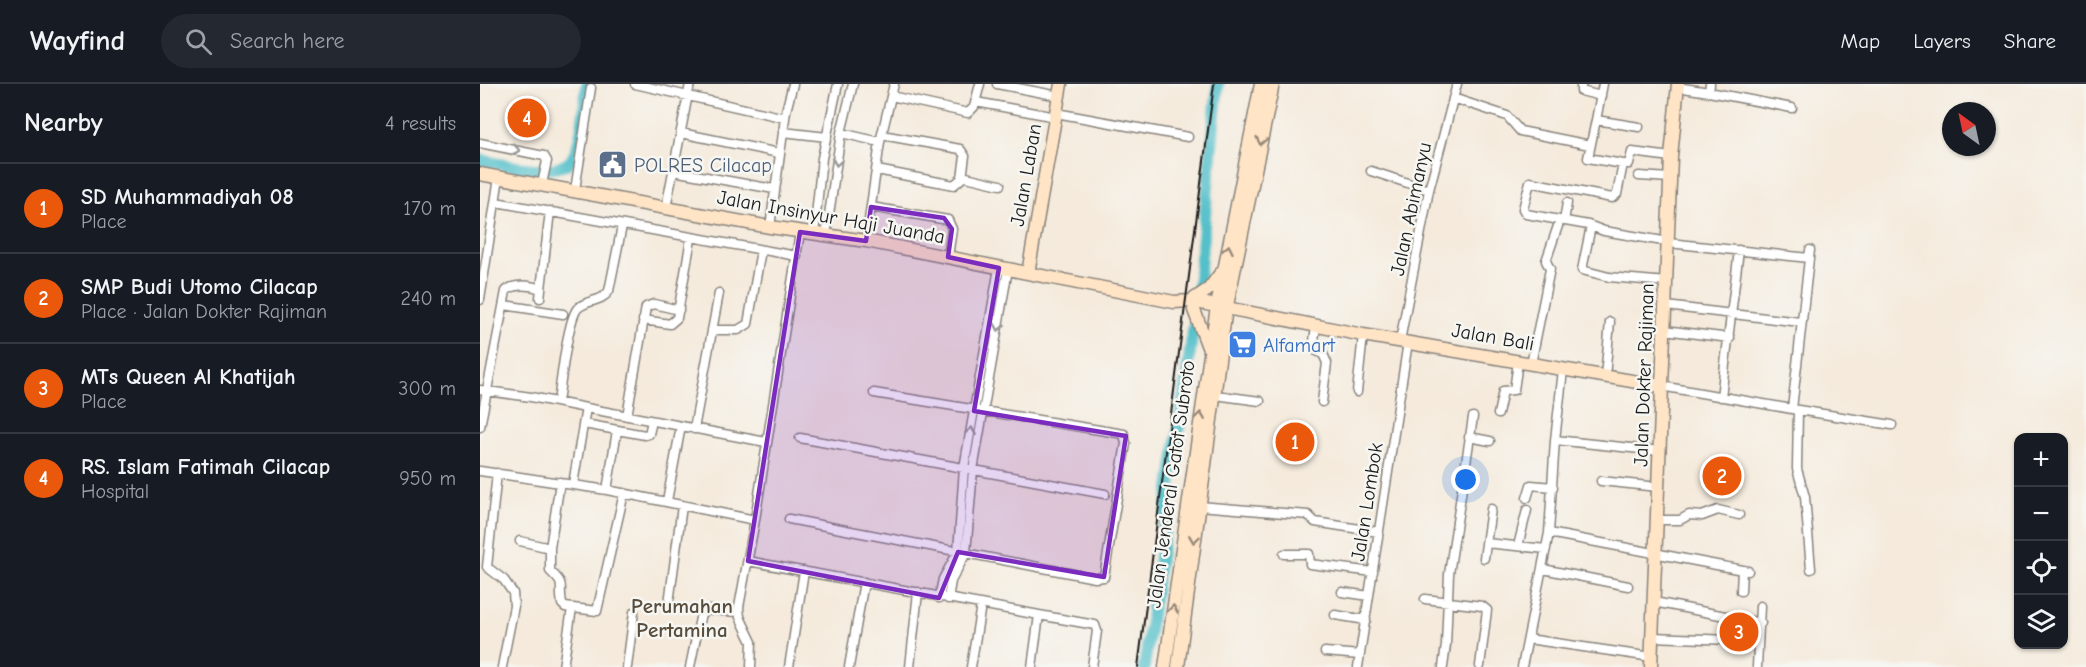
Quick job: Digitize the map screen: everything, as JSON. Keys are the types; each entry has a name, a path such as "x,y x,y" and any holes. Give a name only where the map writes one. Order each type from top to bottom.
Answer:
{"street":[{"path":"635,84 785,118"},
{"path":"666,208 690,84"},
{"path":"770,227 785,118 793,84"},
{"path":"820,235 826,137 838,84"},
{"path":"820,235 853,84"},
{"path":"866,241 881,138 894,84"},
{"path":"891,96 964,113 971,111 976,102 980,84"},
{"path":"997,84 1060,90"},
{"path":"1223,311 1223,270 1261,84"},
{"path":"1223,311 1273,84"},
{"name":"Jalan Abimanyu","path":"1404,341 1429,190 1457,84"},
{"path":"1581,84 1581,91 1601,96"},
{"path":"1603,84 1588,158 1629,164 1632,152 1671,157"},
{"path":"1678,85 1710,88 1792,108"},
{"name":"Jalan Dokter Rajiman","path":"1651,662 1670,178 1678,85"},
{"path":"575,190 591,88"},
{"name":"Jalan Laban","path":"1028,273 1060,90"},
{"path":"1453,98 1507,116 1520,131 1590,145"},
{"path":"976,102 1188,137"},
{"path":"1596,120 1639,127"},
{"path":"783,132 826,137"},
{"path":"841,133 960,149 965,156 962,176 958,183 954,184 877,170"},
{"path":"681,134 780,153"},
{"path":"480,143 544,156 546,164 543,179"},
{"path":"1623,164 1615,197 1528,183 1523,212 1591,226 1613,233 1669,242 1739,250 1810,254 1800,322 1795,410 1797,469 1806,503 1811,569"},
{"path":"673,171 774,189"},
{"path":"1371,171 1429,190"},
{"name":"Jalan Insinyur Haji Juanda","path":"480,174 543,179 575,190 666,208 800,232 866,241 1223,311"},
{"path":"962,176 1000,185"},
{"path":"1639,176 1670,178"},
{"path":"480,300 499,177"},
{"path":"496,202 797,256"},
{"path":"1498,414 1503,392 1514,390 1525,363 1551,269 1546,261 1567,203"},
{"path":"871,207 948,220 952,229 948,257"},
{"path":"480,421 484,390 508,288 527,285 540,294 550,211"},
{"path":"558,402 573,317 582,304 604,298 609,291 622,226"},
{"path":"1591,226 1582,270 1609,276 1667,282"},
{"path":"751,667 752,642 739,612 800,232"},
{"path":"643,320 670,324 677,318 691,238"},
{"path":"712,330 738,330 748,324 760,250"},
{"path":"1721,397 1733,314 1739,250"},
{"path":"944,599 943,579 962,553 974,410 985,346 1004,269"},
{"path":"968,469 984,412 995,349 1004,269"},
{"path":"1209,351 1193,305 1223,270"},
{"path":"694,429 719,293"},
{"path":"627,416 646,307 651,304 679,310"},
{"path":"504,305 563,314"},
{"path":"1666,306 1800,322"},
{"name":"Jalan Bali","path":"1223,311 1892,425"},
{"name":"Jalan Jenderal Gatot Subroto","path":"1165,667 1209,351 1223,311"},
{"name":"Jalan Jenderal Gatot Subroto","path":"1178,667 1215,395 1223,311"},
{"path":"1605,377 1610,322"},
{"path":"1316,326 1313,349 1323,354 1327,363 1322,402"},
{"path":"1664,330 1730,338"},
{"path":"1357,392 1363,335"},
{"name":"Jalan Lombok","path":"1358,667 1379,532 1404,341"},
{"path":"985,346 995,349"},
{"path":"1522,667 1549,533 1555,440 1563,370"},
{"path":"484,390 766,442"},
{"path":"789,519 1095,578 1104,576 1126,443 1122,433 874,393"},
{"path":"1215,395 1260,401"},
{"path":"573,484 586,408"},
{"path":"1443,667 1446,645 1446,602 1473,417"},
{"path":"584,424 647,435 652,421"},
{"path":"667,501 681,426"},
{"path":"607,490 617,431"},
{"path":"1469,437 1490,441"},
{"path":"800,438 1105,494"},
{"path":"1555,440 1660,451"},
{"path":"480,471 624,493 755,520"},
{"path":"497,473 487,567 510,586 514,606 502,667"},
{"path":"1601,481 1658,487"},
{"path":"560,482 550,548 550,571 558,576 562,584 562,604 593,612 599,609 624,493"},
{"path":"1527,498 1531,485 1552,487"},
{"path":"669,603 682,506"},
{"path":"1199,506 1308,515 1315,522 1379,532"},
{"path":"1484,558 1491,509"},
{"path":"1518,546 1527,510"},
{"path":"1658,520 1680,520 1689,515 1702,516 1718,510 1739,515"},
{"path":"1549,533 1745,571 1741,591"},
{"path":"520,542 550,548"},
{"path":"1486,543 1546,549"},
{"path":"1284,554 1309,554 1310,564 1373,572"},
{"path":"748,561 918,592 944,599 1095,625 1097,631 1092,667"},
{"path":"1543,569 1628,586"},
{"path":"789,667 804,571"},
{"path":"849,667 864,582"},
{"path":"910,667 918,592"},
{"path":"1342,592 1369,596"},
{"path":"1425,599 1482,606 1487,610 1480,666"},
{"path":"1654,602 1761,623"},
{"path":"971,667 981,605"},
{"path":"1757,667 1761,623 1760,606"},
{"path":"563,667 572,608"},
{"path":"690,667 701,613 709,610 739,612"},
{"path":"627,667 634,612"},
{"path":"1032,667 1040,615"},
{"path":"1335,615 1366,620"},
{"path":"1652,637 1731,640"},
{"path":"1528,639 1651,662"},
{"path":"1324,652 1360,655"}],"highlighted area":[{"path":"871,207 944,218 952,229 948,257 999,268 974,411 1126,436 1104,577 958,552 939,598 748,561 800,232 866,241"}],"waterway":[{"path":"480,160 530,169 557,168 567,164 577,149 587,84"},
{"path":"1197,297 1218,84"},
{"path":"1144,667 1194,324"}],"railway":[{"path":"1138,667 1214,84"}],"place":[{"name":"RS. Islam Fatimah Cilacap","path":"527,118"},
{"name":"POLRES Cilacap","path":"613,165"},
{"name":"Alfamart","path":"1242,345"},
{"name":"SD Muhammadiyah 08","path":"1295,442"},
{"name":"SMP Budi Utomo Cilacap","path":"1722,476"},
{"name":"MTs Queen Al Khatijah","path":"1739,632"}],"district":[{"name":"Perumahan Pertamina","path":"682,618"}]}
